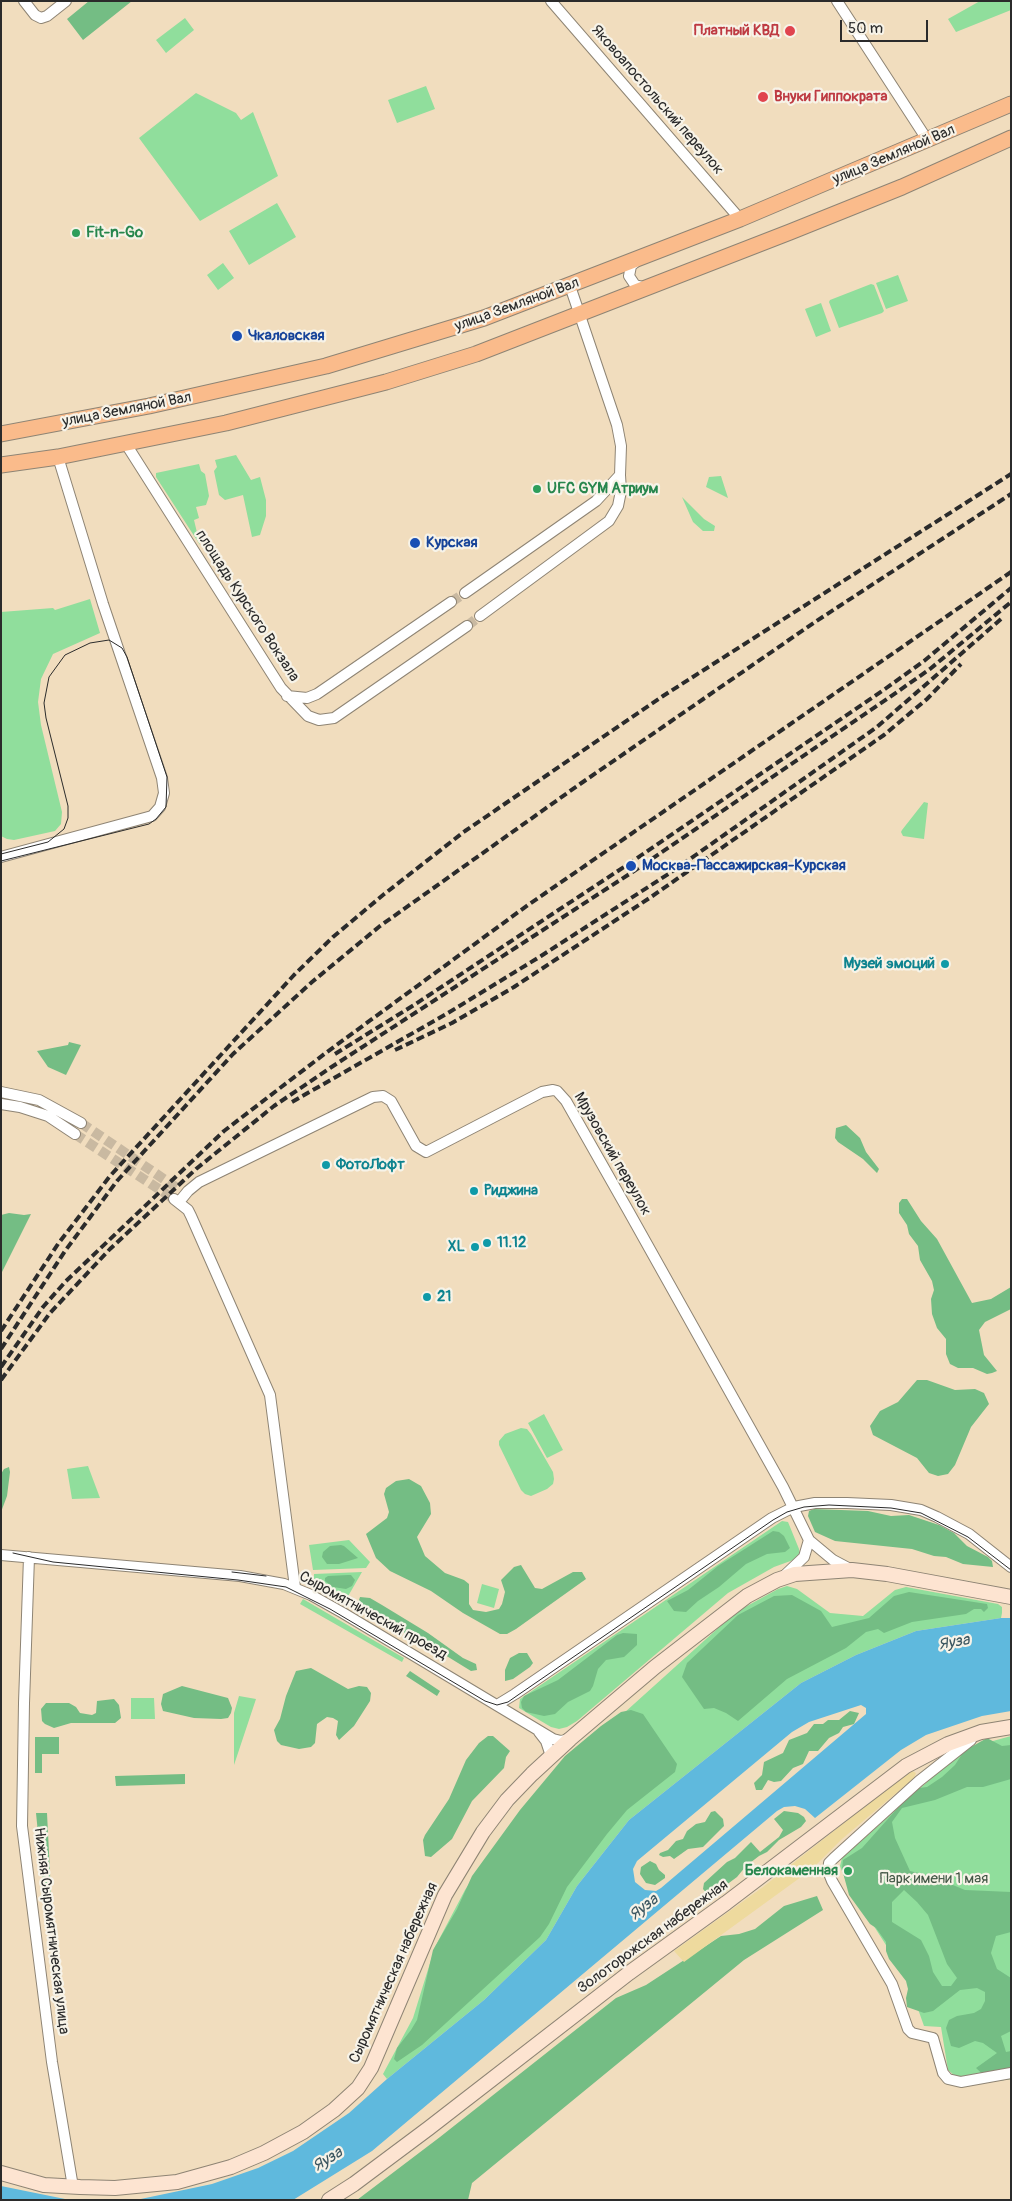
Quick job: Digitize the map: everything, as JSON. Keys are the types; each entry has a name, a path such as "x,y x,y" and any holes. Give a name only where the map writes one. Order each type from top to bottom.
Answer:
{"main road":[{"name":"улица Земляной Вал","path":"1,434 178,400 326,366 484,318 740,219 928,141 1011,104"},
{"name":"улица Земляной Вал","path":"1,464 58,457 226,423 386,382 476,354 650,287 902,186 1011,138"},
{"name":"Сыромятническая набережная","path":"1,2174 44,2185 115,2188 148,2186 200,2176 264,2153 303,2132 334,2110 358,2088 371,2068 445,1895 465,1860 508,1800 570,1739 728,1608 747,1596 777,1580 811,1572 852,1570 887,1574 1011,1597"},
{"name":"Золоторожская набережная","path":"329,2200 422,2134 629,1973 726,1904 906,1766 934,1750 981,1732 1011,1727"}],"street":[{"path":"24,1 35,15 41,18 47,16 66,1"},
{"name":"Яковоапостольский переулок","path":"551,1 740,219"},
{"path":"837,1 928,141"},
{"path":"639,259 631,266 629,276 635,285 644,288 650,287"},
{"path":"480,616 609,521 618,506 621,491 621,446 617,425 570,286"},
{"name":"площадь Курского Вокзала","path":"126,444 287,696 307,698 317,694 451,602"},
{"path":"1,857 152,816 160,807 164,792 162,778 110,626 58,457"},
{"path":"465,593 596,501 620,475"},
{"path":"287,696 308,716 319,720 334,718 467,626"},
{"name":"Мрузовский переулок","path":"295,1587 270,1395 191,1216 180,1196 199,1182 373,1097 383,1096 391,1101 416,1146 421,1151 426,1152 542,1092 552,1090 557,1091 566,1101 578,1121 794,1507 810,1540 833,1560 852,1570"},
{"path":"4,1093 39,1100 81,1123"},
{"path":"1,1104 20,1107 48,1116 75,1134"},
{"path":"497,1704 516,1694 772,1518 794,1507 815,1503 847,1503 891,1505 921,1510 969,1534 1011,1567"},
{"path":"777,1580 799,1564 809,1546 810,1540"},
{"name":"Сыромятнический проезд","path":"1,1554 240,1576 272,1580 295,1587 343,1613 537,1729 561,1741 570,1739"},
{"name":"Нижняя Сыромятническая улица","path":"29,1557 22,1826 52,2062 73,2186"},
{"name":"Сыромятнический проезд","path":"537,1729 546,1741 551,1756"},
{"path":"981,1732 919,1782 834,1858 830,1863 829,1875 892,1984 908,2029 912,2033 928,2035 936,2043 943,2073 948,2079 960,2082 1011,2074"},
{"path":"906,1766 917,1768 921,1776 919,1782"}],"green space":[{"path":"89,1 132,1 83,40 67,19"},
{"path":"980,1 1011,1 1011,10 956,32 948,19"},
{"path":"185,18 194,30 166,53 156,40"},
{"path":"426,86 435,109 397,123 388,100"},
{"path":"196,93 236,113 241,120 253,112 278,176 200,221 139,138"},
{"path":"277,203 296,237 249,265 229,231"},
{"path":"223,263 234,278 218,290 207,275"},
{"path":"898,275 908,301 886,309 876,283"},
{"path":"871,284 874,285 884,311 839,328 829,302 830,300"},
{"path":"821,303 831,331 816,337 805,309"},
{"path":"236,455 251,480 260,477 266,500 266,516 260,535 252,537 243,495 225,500 219,495 214,471 217,467 215,460"},
{"path":"199,464 201,471 205,474 209,496 206,505 196,507 199,518 194,520 200,545 156,477 156,473"},
{"path":"721,476 728,498 706,487 709,477"},
{"path":"682,497 704,519 715,526 714,531 703,531 693,522"},
{"path":"90,599 100,633 53,654 41,679 38,702 41,725 62,812 61,824 55,831 14,840 7,839 1,836 1,612 53,608 55,610"},
{"path":"924,802 928,803 924,839 903,836 902,830"},
{"path":"69,1042 81,1045 66,1075 48,1067 37,1051 68,1045"},
{"path":"846,1125 860,1138 866,1152 879,1169 877,1173 863,1159 835,1138 836,1128"},
{"path":"902,1199 907,1199 921,1221 937,1239 972,1303 991,1299 1011,1287 1011,1309 985,1322 979,1330 984,1355 997,1371 987,1374 973,1368 958,1368 950,1364 946,1354 946,1339 937,1328 932,1314 931,1299 934,1290 932,1281 920,1260 918,1246 909,1234 907,1225 899,1213 899,1203"},
{"path":"9,1213 31,1214 1,1274 1,1215"},
{"path":"917,1380 927,1380 955,1390 975,1389 984,1393 989,1404 971,1427 955,1465 948,1474 938,1476 929,1473 917,1458 873,1435 870,1426 880,1411 898,1402"},
{"path":"544,1414 563,1450 547,1458 528,1423"},
{"path":"521,1428 527,1429 531,1434 553,1472 553,1484 547,1489 531,1496 521,1490 499,1445 499,1441 505,1434"},
{"path":"88,1466 100,1498 72,1499 67,1469"},
{"path":"9,1467 7,1496 1,1512 1,1474 4,1469"},
{"path":"409,1479 421,1486 430,1503 431,1514 417,1537 425,1556 445,1573 464,1580 469,1584 469,1604 473,1610 486,1612 499,1609 505,1592 501,1580 514,1567 521,1565 535,1588 542,1589 573,1572 582,1572 586,1579 516,1629 507,1634 500,1634 463,1613 431,1591 390,1571 376,1558 366,1534 387,1518 389,1512 384,1494 386,1488 396,1481"},
{"path":"814,1509 868,1511 891,1516 909,1515 939,1525 954,1533 967,1546 988,1557 992,1561 993,1567 963,1564 946,1557 934,1556 912,1549 835,1541 815,1532 808,1516 809,1511"},
{"path":"782,1521 788,1522 799,1549 800,1554 796,1559 774,1567 728,1593 577,1721 559,1729 551,1727 519,1708 520,1699"},
{"path":"773,1531 779,1532 784,1536 790,1548 785,1552 767,1554 746,1564 686,1612 674,1611 667,1601 688,1590 718,1566"},
{"path":"349,1540 370,1562 366,1568 313,1570 309,1545"},
{"path":"341,1545 358,1558 339,1564 327,1564 322,1557 323,1552 330,1546"},
{"path":"362,1572 347,1598 314,1580 314,1574"},
{"path":"351,1575 355,1580 352,1586 346,1589 333,1587 325,1581 325,1578 328,1576"},
{"path":"482,1584 499,1589 494,1608 477,1603"},
{"path":"787,1586 797,1589 830,1613 863,1616 895,1590 906,1587 998,1604 1002,1607 1002,1613 1001,1618 916,1631 856,1655 801,1683 629,1820 577,1886 546,1940 484,2000 387,2079 383,2074 413,2018 435,1947 465,1890 490,1853 573,1759 736,1612"},
{"path":"909,1592 987,1604 988,1608 984,1612 981,1609 974,1609 966,1614 912,1622 884,1633 878,1629 866,1632 846,1648 787,1679 738,1721 714,1708 704,1709 682,1677 687,1663 738,1615 774,1596 792,1595 821,1611 832,1627 869,1618 894,1596"},
{"path":"360,1597 370,1598 428,1633 463,1658 476,1664 477,1670 471,1671 432,1647 370,1615 363,1609 359,1600"},
{"path":"303,1599 404,1658 402,1662 300,1604"},
{"path":"623,1633 637,1634 637,1645 624,1657 606,1660 598,1669 590,1691 568,1702 555,1714 544,1716 526,1712 522,1708 521,1702 524,1696 558,1680 617,1635"},
{"path":"519,1653 527,1653 533,1663 513,1679 505,1681 505,1670 510,1658"},
{"path":"311,1668 348,1689 359,1686 367,1687 371,1693 370,1701 354,1726 339,1740 336,1735 338,1721 327,1717 317,1724 315,1743 311,1747 299,1749 281,1745 277,1741 274,1730 280,1719 286,1696 296,1671"},
{"path":"410,1671 440,1691 437,1696 406,1676"},
{"path":"182,1686 228,1698 232,1708 228,1718 194,1718 163,1711 161,1704 163,1694"},
{"path":"239,1696 256,1699 234,1765 234,1713"},
{"path":"131,1698 154,1698 155,1719 131,1719"},
{"path":"114,1699 119,1705 121,1718 115,1723 71,1723 54,1728 42,1721 41,1709 46,1703 69,1703 76,1707 80,1713 92,1715 96,1713 97,1701"},
{"path":"631,1710 643,1714 677,1764 675,1772 627,1810 607,1834 567,1887 549,1924 540,1937 422,2045 397,2062 394,2059 397,2048 417,2020 433,1950 457,1909 472,1876 520,1810 565,1756 621,1712"},
{"path":"850,1711 859,1713 854,1724 843,1727 839,1733 829,1738 818,1751 809,1751 803,1764 793,1768 781,1781 774,1782 768,1780 762,1790 756,1790 754,1783 762,1775 764,1762 783,1753 789,1740 807,1733 814,1724 823,1724 828,1720 839,1720"},
{"path":"488,1736 493,1736 510,1751 506,1757 504,1768 472,1801 452,1839 431,1857 425,1856 423,1840 425,1835 449,1799 466,1760 479,1743"},
{"name":"Парк имени 1 мая","path":"1011,1736 1011,2068 961,2077 955,2076 948,2070 941,2027 924,2026 907,1978 847,1884 840,1866 842,1858 964,1749"},
{"path":"35,1737 59,1737 59,1754 42,1754 42,1773 35,1773"},
{"path":"987,1738 1002,1746 1011,1745 1011,1779 983,1787 967,1787 935,1800 902,1808 892,1822 895,1838 910,1871 931,1876 965,1890 1011,1892 1011,1932 996,1936 991,1953 997,1969 1011,1978 1011,2031 1001,2036 1006,2052 1011,2051 1011,2079 991,2082 976,2068 997,2053 983,2043 975,2041 959,2048 951,2046 946,2028 949,2020 957,2016 974,2013 981,2009 985,2001 985,1992 977,1988 960,1990 933,2011 924,2013 907,2007 908,1989 906,1981 889,1959 886,1951 886,1942 849,1895 842,1869 843,1860 862,1848 903,1802 919,1788 927,1787 942,1777 955,1765 964,1751","holes":["904,1890 928,1915 947,1964 957,1978 951,1986 942,1986 933,1972 929,1956 921,1940 892,1922 892,1902"]},
{"path":"185,1774 185,1784 116,1786 115,1776"},
{"path":"715,1811 723,1819 724,1826 703,1847 688,1849 674,1859 670,1856 663,1857 659,1855 668,1850 676,1841 683,1839 687,1831 696,1824 705,1822 711,1812"},
{"path":"784,1811 798,1813 806,1821 801,1827 779,1840 767,1852 746,1866 737,1877 710,1897 703,1889 704,1883 727,1862 735,1858 751,1842 760,1852 779,1837 783,1830 774,1819"},
{"path":"36,1813 47,1813 51,1893 44,1893"},
{"path":"650,1861 656,1864 665,1875 665,1878 655,1885 646,1883 640,1874 641,1867"},
{"path":"817,1896 823,1910 744,1960 472,2183 468,2200 357,2200 616,1998 646,1985 721,1936 739,1934 755,1929 784,1906"}],"sand":[{"path":"911,1770 916,1773 914,1778 842,1839 812,1869 684,1962 674,1951 763,1887"}],"water":[{"name":"Яуза","path":"1011,1618 1011,1711 982,1716 926,1735 901,1750 815,1818 805,1809 795,1806 784,1807 777,1811 372,2151 293,2200 136,2200 212,2184 258,2168 293,2151 349,2113 387,2079 484,2000 546,1940 577,1886 629,1820 801,1683 856,1655 916,1631","holes":["861,1705 866,1708 866,1714 661,1888 656,1891 645,1890 635,1882 633,1869 637,1861 792,1732 809,1722"]},
{"path":"1,2186 65,2199 135,2200 1,2200"}],"tunnel":[{"path":"451,602 465,593"},
{"path":"467,626 480,616"},
{"path":"81,1123 180,1190"},
{"path":"75,1134 174,1199"}],"tram line":[{"path":"1,854 48,842 64,829 68,818 68,806 44,703 49,677 65,655 90,643 109,640 122,648 127,657 167,777 166,807 149,824 1,861"},
{"path":"13,1553 53,1562 238,1580 286,1587 330,1609 485,1701 497,1705 508,1702 773,1520 787,1512 804,1507 829,1505 891,1508 921,1513 968,1537 1011,1570"},
{"path":"232,1572 266,1576"}],"railway":[{"path":"1,1331 58,1244 110,1176 294,975 333,937 465,831 663,696 1011,474"},
{"path":"1,1349 65,1251 117,1181 233,1054 312,982 380,926 580,784 815,622 1011,494"},
{"path":"1,1367 43,1307 66,1281 224,1131 327,1052 528,905 1011,572"},
{"path":"335,1054 414,1005 630,863 885,689 924,661 1011,588"},
{"path":"1,1380 50,1313 110,1249 196,1169 274,1106 634,871 890,697 930,669 1011,602"},
{"path":"292,1102 448,1013 673,871 877,727 1001,619"},
{"path":"395,1050 452,1023 514,987 651,897 884,735 927,699 961,664"}],"place":[{"name":"Платный КВД","path":"790,31"},
{"name":"Внуки Гиппократа","path":"763,97"},
{"name":"Fit-n-Go","path":"76,233"},
{"name":"Чкаловская","path":"237,336"},
{"name":"UFC GYM Атриум","path":"537,489"},
{"name":"Курская","path":"415,543"},
{"name":"Москва-Пассажирская-Курская","path":"631,866"},
{"name":"Музей эмоций","path":"945,964"},
{"name":"ФотоЛофт","path":"326,1165"},
{"name":"Риджина","path":"474,1191"},
{"name":"11.12","path":"487,1243"},
{"name":"XL","path":"475,1247"},
{"name":"21","path":"427,1297"},
{"name":"Белокаменная","path":"848,1871"}]}
